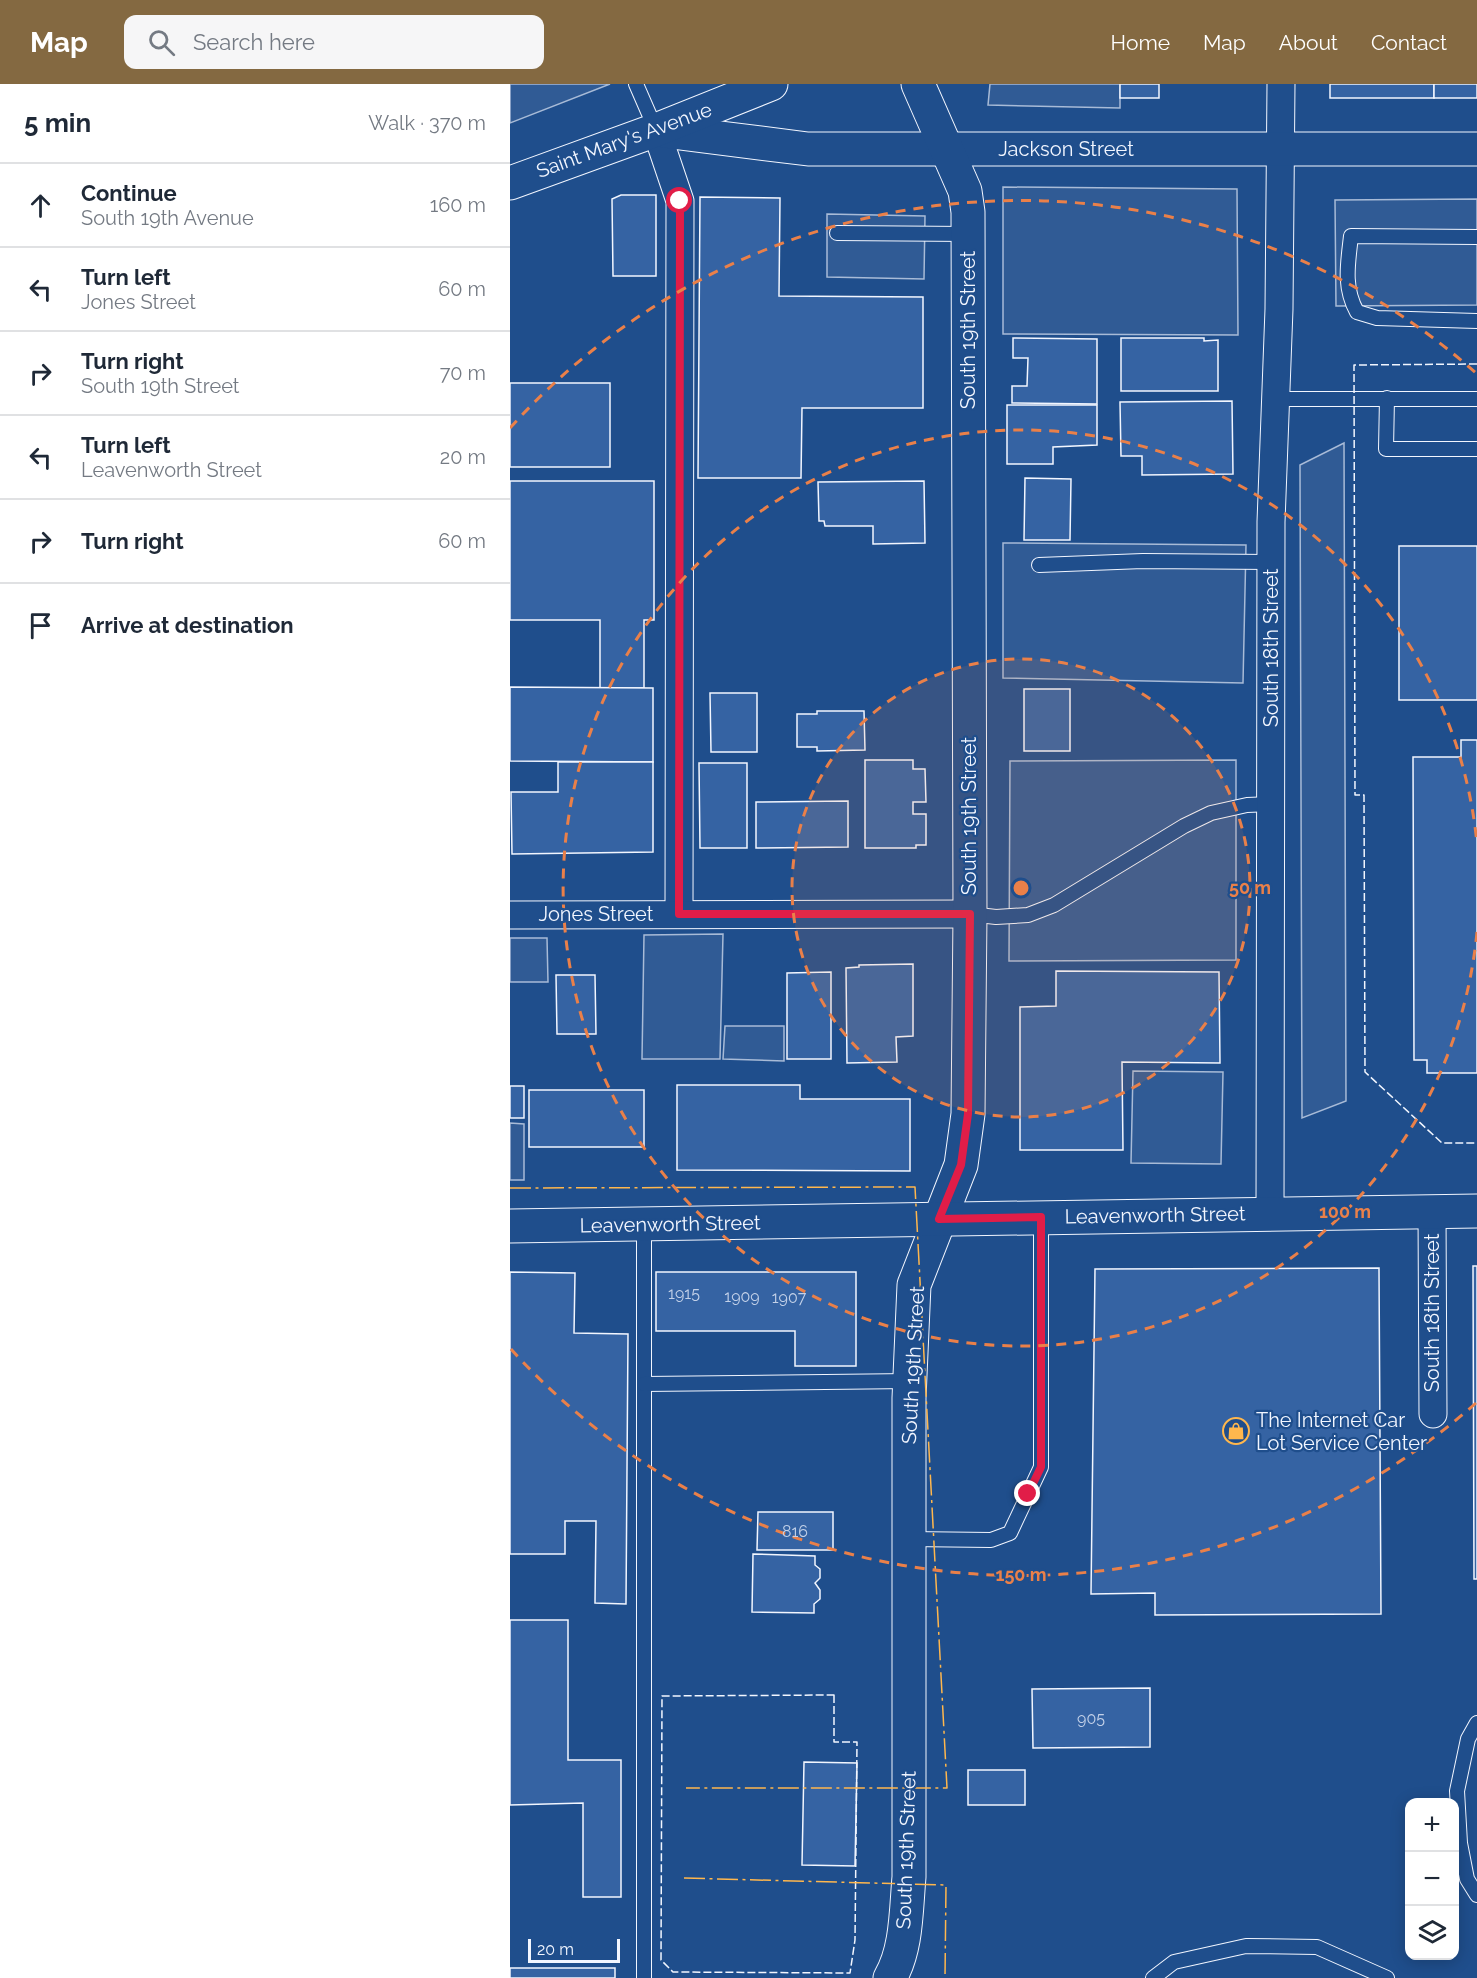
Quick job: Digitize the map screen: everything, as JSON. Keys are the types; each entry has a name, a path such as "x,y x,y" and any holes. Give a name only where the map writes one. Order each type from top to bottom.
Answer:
{"main road":[{"name":"Saint Mary's Avenue","path":"510,183 656,130 771,84"},
{"name":"South 19th Street","path":"890,1978 900,1956 903,1941 909,1877 910,1381 914,1285 961,1165 968,1114 970,914 968,234 965,191 918,84"},
{"name":"Jackson Street","path":"656,130 808,149 1477,148"},
{"name":"Leavenworth Street","path":"510,1226 1477,1211"}],"street":[{"name":"South 18th Street","path":"1270,1213 1271,562 1279,309 1281,84"},
{"path":"656,130 680,201 679,914"},
{"name":"Jones Street","path":"510,915 970,914"},
{"name":"South 18th Street","path":"1432,1212 1433,1414"}],"lane":[{"path":"636,84 656,130"},
{"path":"837,233 968,234"},
{"path":"1477,237 1351,236 1348,274 1349,299 1357,312 1377,318 1477,321"},
{"path":"1387,398 1386,449 1477,449"},
{"path":"1275,399 1477,399"},
{"path":"1039,565 1143,561 1271,562"},
{"path":"970,914 996,917 1028,915 1054,905 1184,826 1211,813 1271,804"},
{"path":"909,1539 991,1540 1010,1533 1041,1467 1041,1217"},
{"path":"644,1225 644,1978"},
{"path":"644,1384 910,1381"},
{"path":"1477,1723 1468,1739 1457,1791 1460,1843 1467,1879 1477,1896"},
{"path":"1153,1978 1174,1962 1246,1946 1317,1947 1387,1978"}],"shaded area":[{"path":"510,84 610,84 510,123"},
{"path":"990,84 1120,84 1120,108 988,105"},
{"path":"1003,187 1237,189 1238,335 1003,334"},
{"path":"1477,199 1477,305 1336,306 1335,200"},
{"path":"827,214 925,216 924,279 827,277"},
{"path":"1344,443 1346,1101 1302,1118 1300,465"},
{"path":"1003,543 1246,545 1243,683 1003,678"},
{"path":"1236,760 1236,960 1009,961 1010,761"},
{"path":"723,934 720,1059 642,1059 644,935"},
{"path":"510,938 547,938 548,982 510,982"},
{"path":"725,1026 784,1026 784,1061 723,1059"},
{"path":"1133,1071 1223,1072 1221,1164 1131,1163"},
{"path":"510,1123 524,1124 524,1180 510,1180"}],"building":[{"path":"1120,84 1159,84 1159,98 1120,98"},
{"path":"1330,84 1434,84 1434,98 1330,98"},
{"path":"1434,84 1477,84 1477,98 1434,98"},
{"path":"621,195 656,195 656,276 613,276 612,199"},
{"path":"700,197 780,198 779,296 923,297 923,408 802,408 801,478 698,478"},
{"path":"1013,338 1097,339 1097,404 1012,403 1012,386 1027,386 1028,358 1013,358"},
{"path":"1121,338 1218,340 1218,391 1121,391"},
{"path":"510,383 610,383 610,467 510,467"},
{"path":"1232,401 1233,474 1142,475 1142,456 1121,456 1120,402"},
{"path":"1007,405 1097,405 1097,445 1053,447 1053,464 1007,464"},
{"path":"1025,478 1071,479 1070,540 1024,540"},
{"path":"510,481 654,481 654,620 644,620 644,688 600,688 600,620 510,620"},
{"path":"924,481 925,543 873,544 873,526 825,526 824,521 819,521 818,482"},
{"path":"1399,546 1477,546 1477,700 1399,700"},
{"path":"510,687 653,688 653,762 510,761"},
{"path":"1024,689 1070,689 1070,751 1024,751"},
{"path":"710,693 757,693 757,752 711,752"},
{"path":"817,711 864,711 865,750 817,751 817,747 797,747 797,714 817,714"},
{"path":"1461,740 1477,740 1477,1073 1427,1073 1427,1060 1414,1060 1413,757 1461,757"},
{"path":"865,760 913,760 913,769 925,769 926,802 913,802 913,814 926,814 926,845 916,845 916,848 865,848"},
{"path":"558,762 653,762 653,852 512,854 511,792 558,792"},
{"path":"699,763 747,763 747,848 700,848"},
{"path":"848,801 848,847 756,848 756,802"},
{"path":"913,964 913,1036 896,1037 897,1062 847,1063 846,968 859,967 859,965"},
{"path":"1056,971 1219,972 1220,1063 1122,1062 1123,1150 1020,1150 1020,1007 1056,1006"},
{"path":"831,972 831,1059 787,1059 787,973"},
{"path":"556,975 595,975 596,1034 557,1034"},
{"path":"677,1085 800,1085 800,1099 910,1099 910,1171 677,1170"},
{"path":"510,1086 524,1086 524,1118 510,1118"},
{"path":"529,1090 644,1090 644,1147 529,1147"},
{"path":"1473,1266 1477,1266 1477,1579 1474,1579"},
{"name":"The Internet Car Lot Service Center","path":"1379,1268 1381,1614 1155,1615 1155,1593 1091,1594 1095,1269"},
{"path":"510,1272 575,1273 574,1333 628,1334 626,1604 595,1603 596,1521 565,1521 565,1554 510,1554"},
{"path":"656,1272 856,1272 856,1366 795,1366 795,1331 656,1331"},
{"path":"758,1512 833,1512 833,1550 757,1550"},
{"path":"753,1554 815,1556 815,1565 820,1569 820,1578 815,1583 820,1590 820,1599 814,1604 814,1613 752,1612"},
{"path":"510,1620 568,1620 568,1760 621,1760 621,1897 583,1897 583,1803 510,1805"},
{"path":"1150,1688 1150,1747 1033,1748 1032,1689"},
{"path":"804,1762 857,1763 855,1866 802,1865"},
{"path":"968,1770 1025,1770 1025,1805 968,1805"},
{"path":"510,1968 615,1968 615,1978 510,1978"}],"fence":[{"path":"1477,364 1354,365 1355,795 1364,795 1365,1072 1442,1143 1477,1143"},
{"path":"834,1695 834,1742 857,1742 855,1940 850,1973 673,1972 661,1960 662,1696 834,1695"}],"power":[{"path":"510,1188 915,1187 947,1788 686,1788"},
{"path":"684,1878 946,1885 945,1978"}],"place":[{"name":"The Internet Car Lot Service Center","path":"1236,1431"}],"route":[{"path":"680,201 679,914 970,914 968,1114 961,1165 939,1219 1041,1217 1041,1467 1028,1494"}]}
